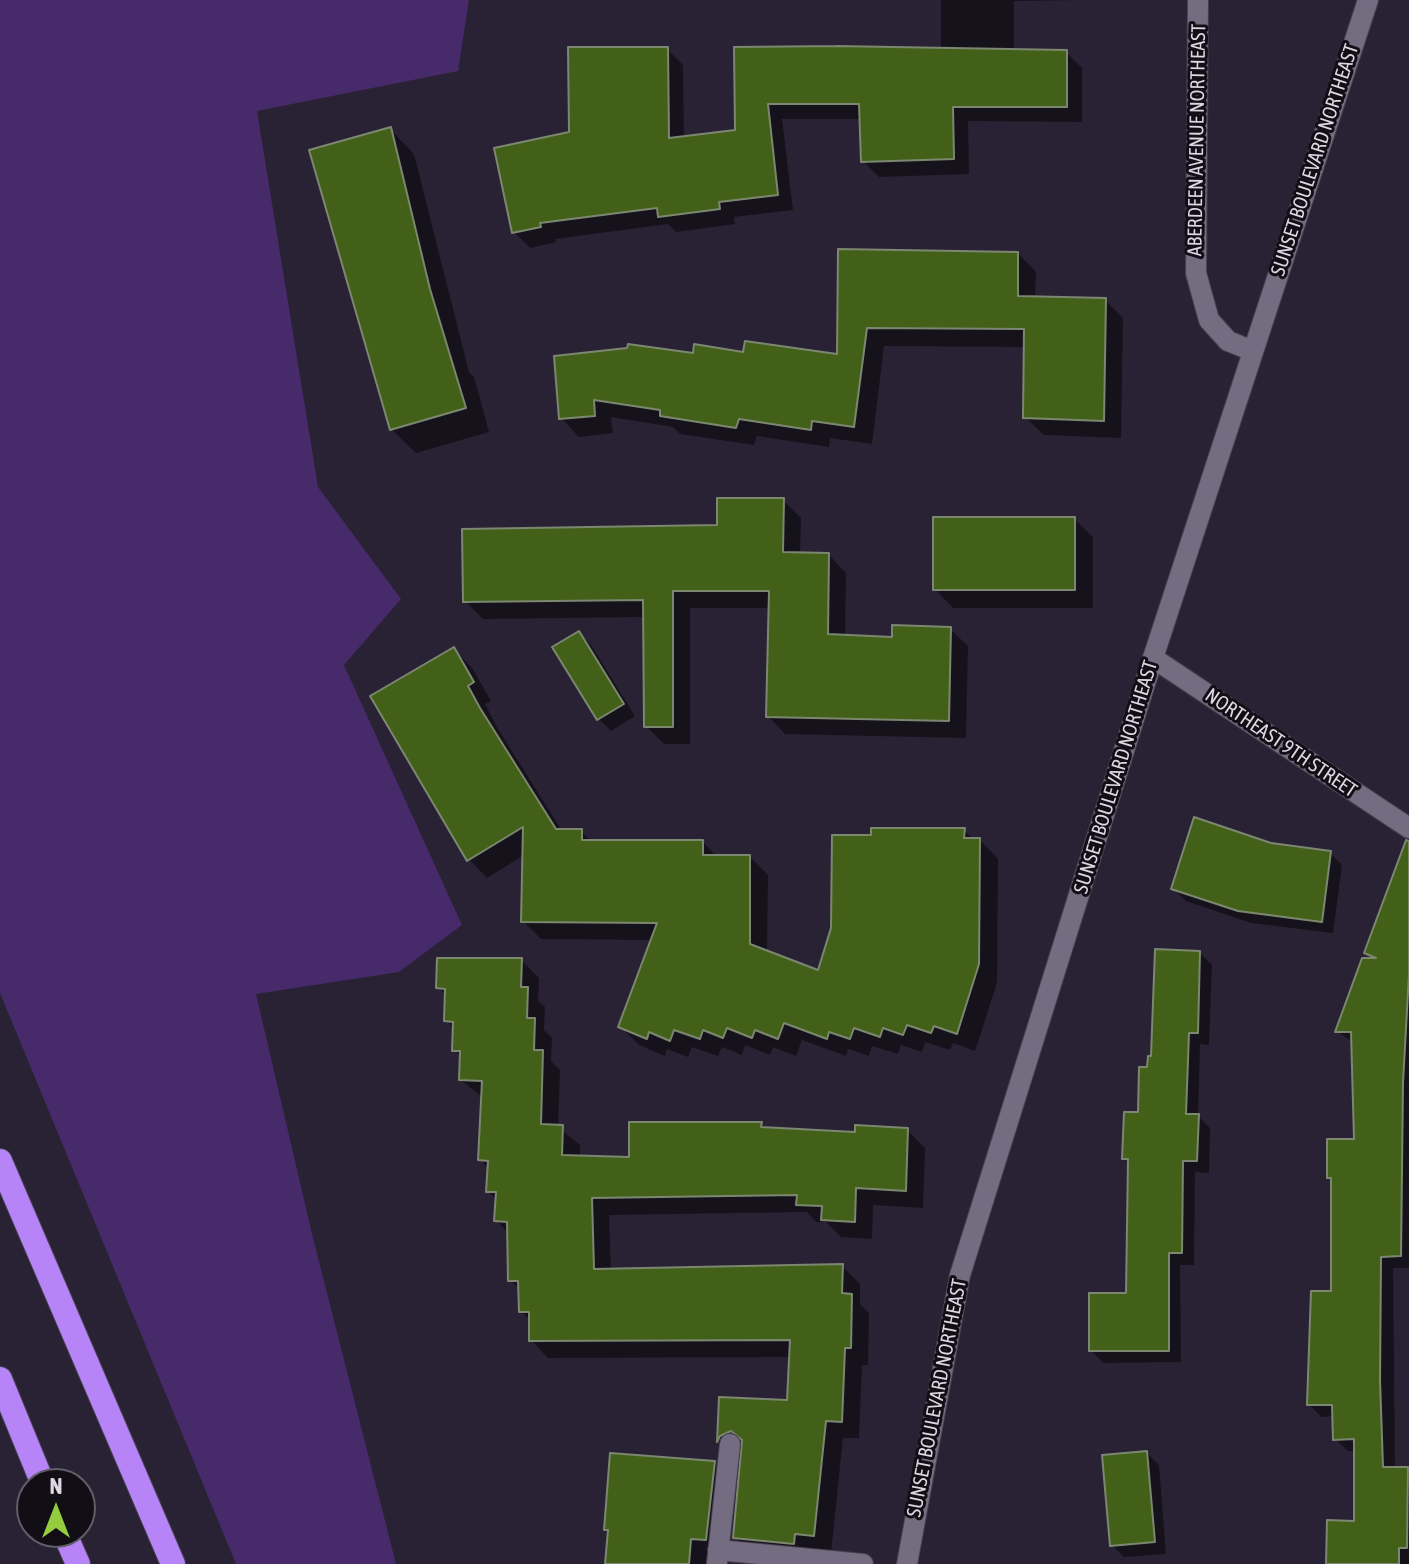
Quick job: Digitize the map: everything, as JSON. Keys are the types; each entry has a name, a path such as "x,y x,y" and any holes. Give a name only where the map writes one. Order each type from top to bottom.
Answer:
{"highway":[{"path":"0,1161 173,1564"},
{"path":"0,1379 36,1468"}],"main road":[{"name":"ABERDEEN AVENUE NORTHEAST","path":"1198,0 1196,273 1209,320 1228,341 1253,351"},
{"name":"SUNSET BOULEVARD NORTHEAST","path":"907,1564 960,1275 1153,658 1368,0"},
{"name":"NORTHEAST 9TH STREET","path":"1153,658 1409,828"},
{"path":"730,1444 717,1557 863,1564"}],"shaded area":[{"path":"0,0 469,0 458,71 257,111 318,487 401,599 344,665 462,925 399,972 256,994 313,1238 396,1564 236,1564 0,993"}],"building":[{"path":"568,47 668,47 669,138 735,130 734,47 1067,50 1067,107 953,107 954,159 861,162 859,104 768,104 778,195 719,202 720,209 658,217 657,208 540,223 541,227 512,233 494,148 569,132"},
{"path":"391,127 430,289 466,408 390,430 309,150"},
{"path":"838,249 1018,252 1018,296 1106,298 1104,421 1023,418 1024,329 867,328 854,427 812,421 811,430 739,419 736,428 660,416 660,410 594,400 595,416 559,419 554,356 627,348 628,344 693,353 694,344 743,352 745,341 837,354"},
{"path":"717,498 784,498 783,552 829,553 828,634 892,637 892,625 951,627 949,721 766,717 769,591 673,591 673,727 644,727 643,600 463,602 462,529 717,525"},
{"path":"933,517 1075,517 1075,590 933,590"},
{"path":"579,631 624,704 597,720 552,647"},
{"path":"454,647 474,682 468,686 480,708 556,829 582,829 582,840 703,840 703,855 750,855 750,944 818,970 831,928 832,835 871,835 871,828 965,828 964,838 980,838 979,964 957,1034 934,1026 931,1033 907,1025 903,1035 883,1028 880,1037 854,1028 850,1039 829,1032 827,1039 784,1023 778,1039 755,1030 752,1038 727,1028 723,1038 703,1030 700,1039 674,1030 670,1041 649,1032 647,1039 618,1027 657,923 521,922 523,827 467,861 370,696"},
{"path":"1194,817 1271,843 1331,851 1322,922 1238,911 1171,889"},
{"path":"1406,840 1409,841 1409,974 1403,1083 1401,1256 1381,1257 1380,1380 1383,1467 1408,1467 1407,1548 1399,1548 1399,1564 1326,1564 1327,1520 1354,1521 1354,1439 1333,1440 1332,1405 1307,1405 1311,1291 1331,1291 1331,1178 1327,1178 1327,1139 1354,1139 1351,1032 1335,1032 1362,958 1376,958 1364,953"},
{"path":"1155,949 1200,951 1198,1033 1189,1033 1186,1114 1199,1114 1197,1161 1183,1161 1182,1253 1169,1253 1169,1351 1089,1351 1089,1293 1126,1293 1128,1159 1122,1159 1124,1112 1138,1112 1139,1067 1147,1067 1148,1056 1151,1056"},
{"path":"437,958 522,958 521,987 528,987 527,1018 535,1018 534,1050 543,1050 541,1124 563,1125 562,1155 629,1157 629,1122 762,1122 761,1127 855,1132 855,1125 908,1128 906,1191 856,1188 855,1222 821,1220 822,1206 796,1205 797,1195 592,1198 594,1269 843,1264 842,1293 852,1294 851,1348 845,1348 842,1422 826,1421 814,1536 795,1534 794,1544 733,1538 742,1440 731,1431 720,1436 717,1442 719,1397 787,1400 790,1340 529,1341 529,1312 519,1312 518,1281 508,1281 507,1222 494,1221 496,1192 486,1192 488,1161 478,1160 482,1081 459,1080 460,1051 452,1051 453,1022 444,1021 445,989 436,988"},
{"path":"1147,1451 1155,1542 1110,1546 1102,1455"},
{"path":"610,1453 715,1461 706,1540 691,1539 689,1564 605,1564 608,1530 604,1530"}]}
